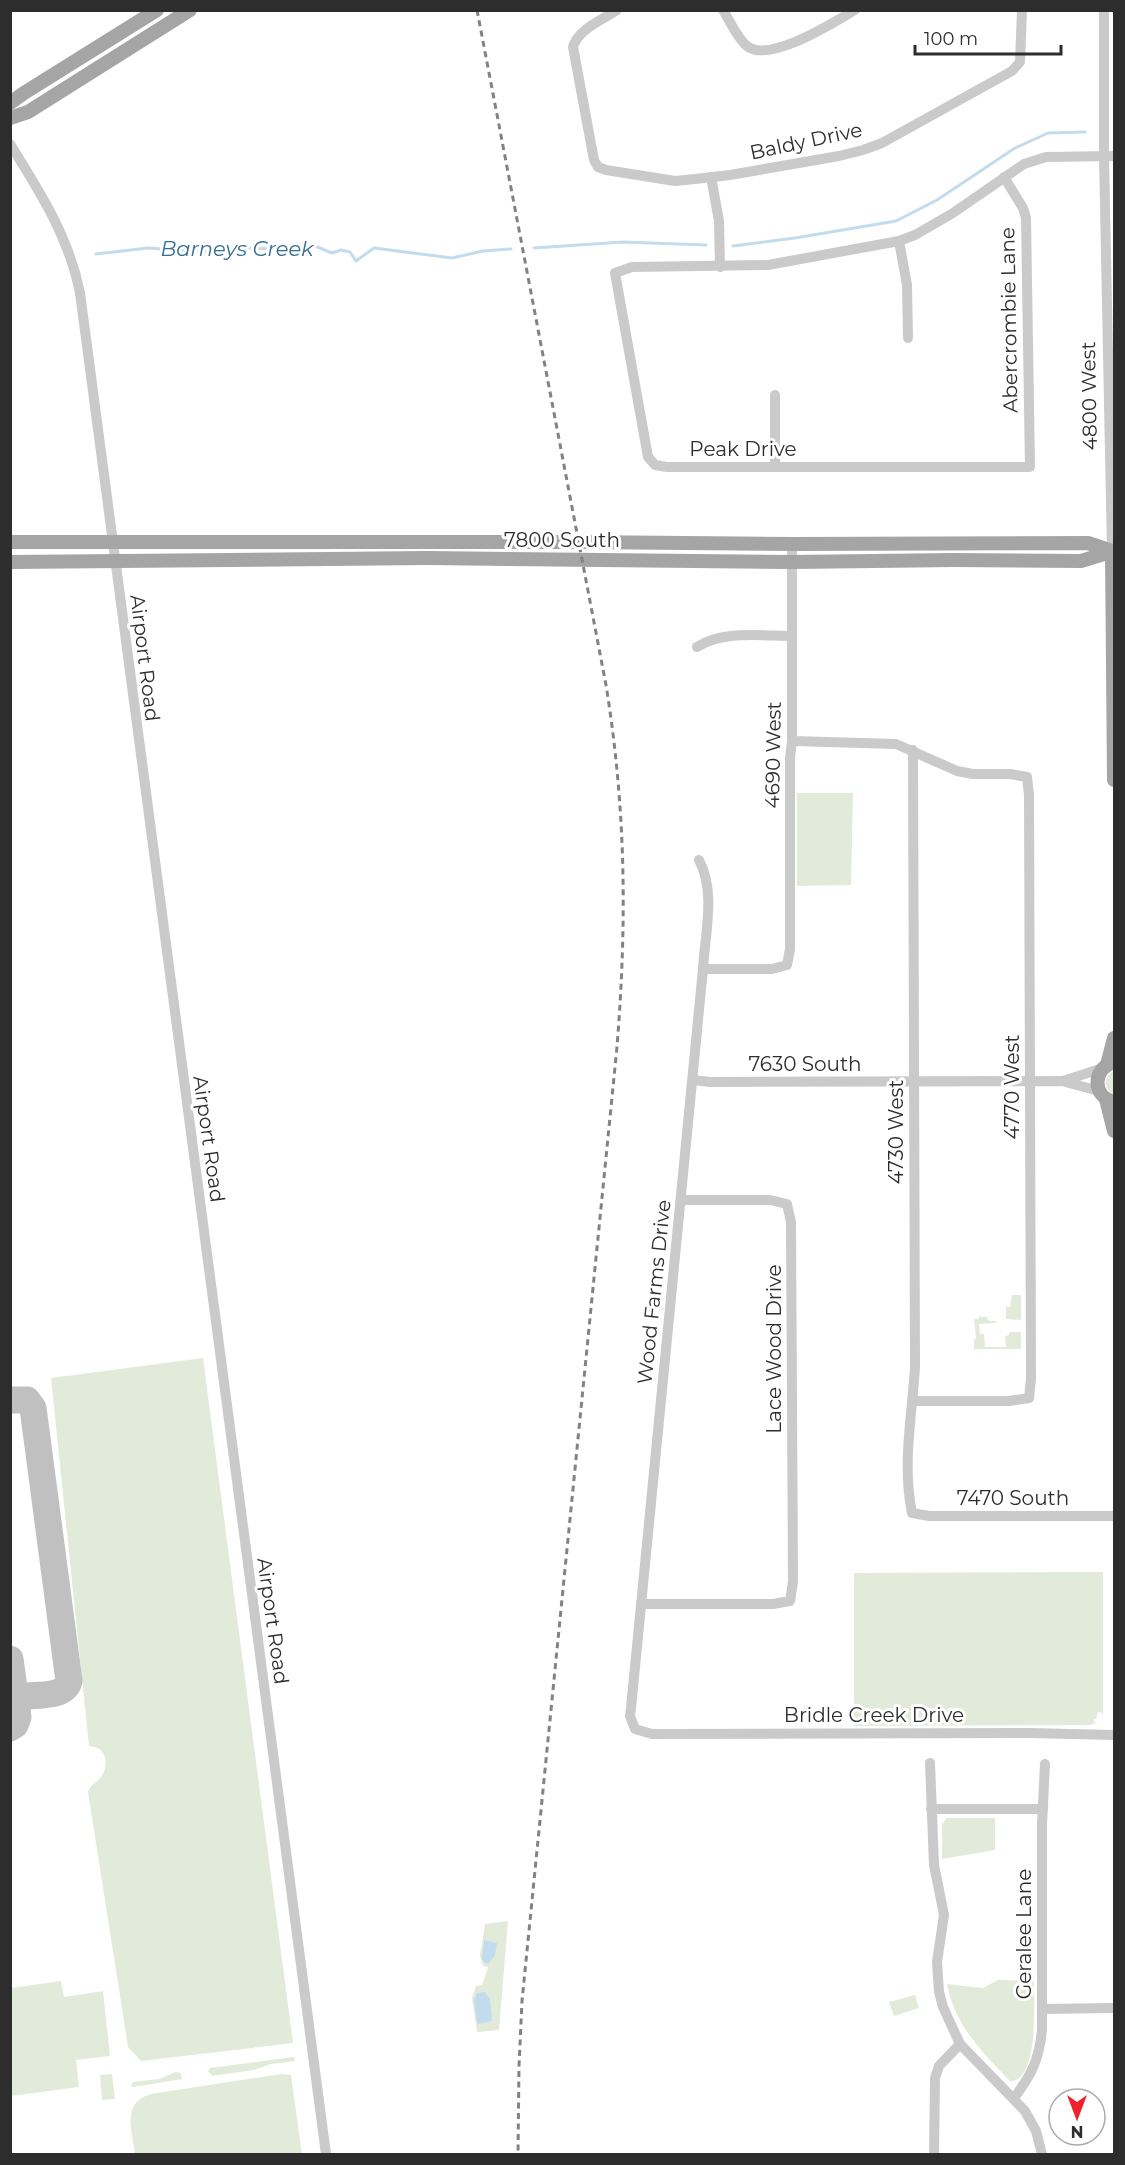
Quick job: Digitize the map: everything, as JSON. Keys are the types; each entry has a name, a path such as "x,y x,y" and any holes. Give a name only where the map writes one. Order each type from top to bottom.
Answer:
{"main road":[{"path":"10,104 158,10"},
{"path":"10,118 28,112 190,10"},
{"name":"7800 South","path":"10,542 1088,543 1113,551"},
{"name":"7800 South","path":"10,562 451,558 792,562 1081,561 1113,551"},
{"name":"4800 West","path":"1113,551 1114,780"},
{"path":"1114,1038 1108,1065 1097,1078 1106,1098 1114,1131"}],"street":[{"path":"723,10 747,46 758,50 802,40 855,10"},
{"name":"Baldy Drive","path":"615,11 581,33 575,39 573,47 594,160 598,167 626,174 675,181 839,156 882,143 1002,76 1020,62 1022,10"},
{"name":"4800 West","path":"1104,10 1109,156 1113,551"},
{"name":"Airport Road","path":"10,144 52,212 64,240 80,292 326,2154"},
{"path":"711,177 719,221 720,267 768,265 899,241 936,223 1030,162 1046,157 1109,156"},
{"name":"Abercrombie Lane","path":"1004,177 1023,208 1026,218 1030,467"},
{"path":"899,241 907,285 908,338"},
{"name":"Peak Drive","path":"720,267 632,267 615,273 648,457 655,465 1030,467"},
{"path":"775,394 775,467"},
{"name":"4690 West","path":"703,969 772,969 787,965 790,949 792,544"},
{"path":"697,647 707,640 723,637 792,636"},
{"path":"792,741 884,743 896,744 913,750"},
{"name":"4770 West","path":"913,750 957,771 1027,777 1032,1379 1029,1398 1009,1401 913,1401"},
{"name":"4730 West","path":"912,1513 909,1497 908,1454 915,1368 913,750"},
{"name":"Wood Farms Drive","path":"635,1729 630,1716 693,1080 709,888 706,872 699,860"},
{"name":"7630 South","path":"693,1080 710,1082 1062,1081 1108,1065"},
{"name":"7630 South","path":"1062,1081 1106,1098"},
{"name":"Lace Wood Drive","path":"641,1604 773,1604 790,1601 793,1582 791,1222 787,1204 770,1200 681,1200"},
{"name":"7470 South","path":"912,1513 929,1516 1114,1516"},
{"name":"Bridle Creek Drive","path":"635,1729 652,1734 1029,1733 1114,1735"},
{"path":"930,1763 934,1865 944,1915 937,1962 939,1992 948,2021 960,2044 1014,2098 1032,2122 1042,2154"},
{"name":"Geralee Lane","path":"1014,2098 1036,2063 1041,2039 1045,1764"},
{"path":"931,1809 1043,1809"},
{"path":"1042,2009 1114,2008"},
{"path":"934,2154 935,2078 939,2066 960,2044"}],"green space":[{"path":"797,793 853,793 851,885 797,886"},
{"path":"1114,1071 1114,1094 1106,1086 1106,1079"},
{"path":"1012,1295 1021,1295 1021,1320 1006,1319 1006,1307 1010,1307"},
{"path":"979,1316 986,1316 989,1321 996,1321 996,1323 979,1324 980,1334 984,1334 985,1347 1006,1347 1005,1336 1009,1335 1009,1332 1021,1332 1021,1349 974,1349 976,1338 974,1319 979,1319"},
{"path":"203,1358 293,2043 141,2061 128,2047 88,1792 103,1774 106,1762 102,1751 89,1746 51,1378"},
{"path":"1103,1572 1103,1715 1101,1712 1097,1713 1097,1718 1093,1720 1096,1723 1090,1725 854,1726 854,1573"},
{"path":"947,1818 995,1818 995,1850 942,1859 942,1824"},
{"path":"508,1921 499,2030 477,2032 472,1998 476,1986 482,1985 488,1967 483,1966 480,1956 485,1924"},
{"path":"998,1980 1034,1981 1034,2021 1030,2055 1026,2068 1019,2078 1010,2081 980,2049 963,2026 956,2013 947,1984 983,1988"},
{"path":"61,1981 64,1997 103,1991 110,2056 76,2060 79,2087 11,2096 11,1988"},
{"path":"915,1995 919,2008 894,2016 889,2002"},
{"path":"293,2057 294,2061 271,2064 254,2070 212,2076 208,2071 210,2068"},
{"path":"175,2072 181,2073 182,2079 133,2087 131,2085 133,2082 160,2079"},
{"path":"112,2074 115,2099 102,2100 100,2075"},
{"path":"281,2074 291,2075 302,2154 135,2154 131,2118 135,2104 142,2098 151,2094"}],"water":[{"path":"484,1940 497,1943 495,1955 488,1964 482,1959"},
{"path":"485,1992 490,1999 492,2021 479,2024 474,2000 477,1993"}],"waterway":[{"name":"Barneys Creek","path":"733,246 896,221 937,200 1015,148 1048,133 1085,132"},
{"name":"Barneys Creek","path":"534,248 623,242 706,245"},
{"name":"Barneys Creek","path":"96,254 148,248 210,252 230,247 272,249 315,246 332,253 341,250 350,252 356,261 374,248 452,258 483,251 511,249"}],"taxiway":[{"path":"10,1400 27,1400 33,1408 69,1681 62,1690 56,1693 22,1697 17,1709"},
{"path":"10,1659 18,1717 15,1725 10,1728"}],"railway":[{"path":"477,10 606,685 618,776 623,865 622,955 617,1047 522,2001 518,2154"}]}
